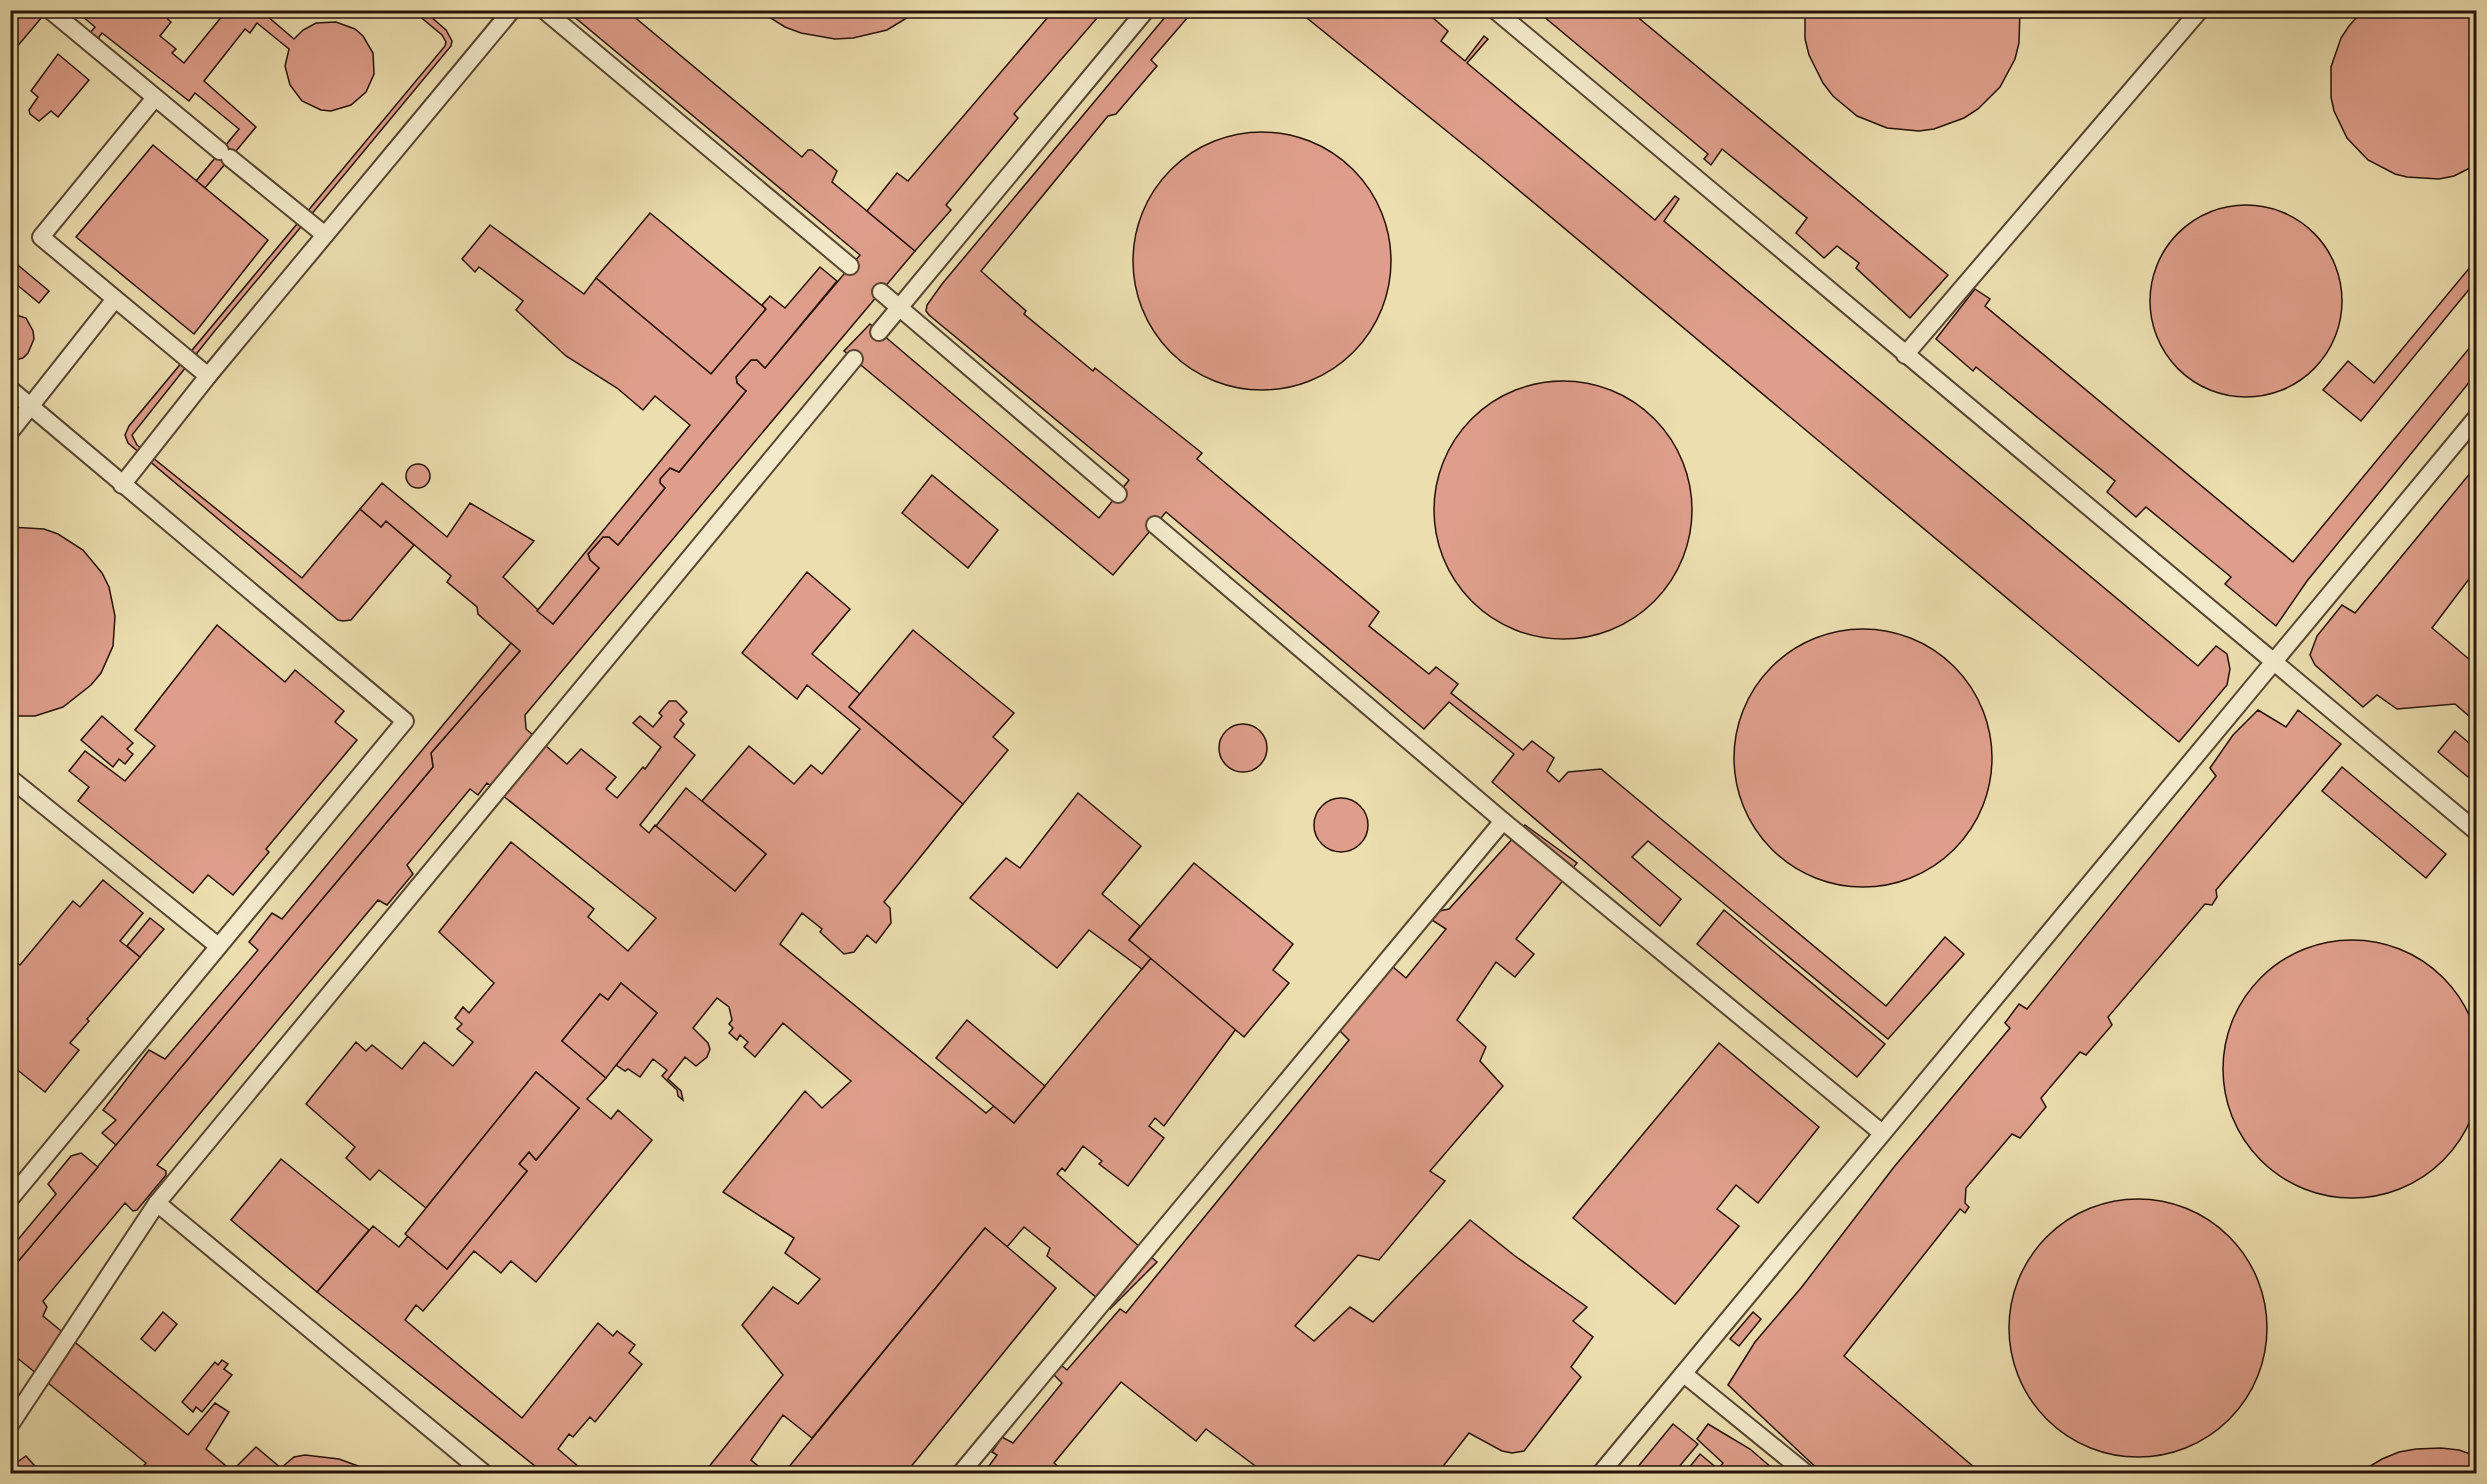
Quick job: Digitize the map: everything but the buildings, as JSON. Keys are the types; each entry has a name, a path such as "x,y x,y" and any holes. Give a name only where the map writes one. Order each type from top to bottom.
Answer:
{"lane":[{"path":"50,10 154,99 325,235"},
{"path":"122,485 208,376 512,10"},
{"path":"544,10 850,266"},
{"path":"879,332 1146,10"},
{"path":"1495,10 2476,831"},
{"path":"1905,355 2200,10"},
{"path":"154,99 40,237 208,376"},
{"path":"881,292 1118,494"},
{"path":"10,432 115,299"},
{"path":"10,1425 157,1203 854,359"},
{"path":"10,389 405,721 10,1199"},
{"path":"1600,1473 2476,418"},
{"path":"1155,525 1503,821 1882,1133"},
{"path":"10,778 218,946"},
{"path":"960,1473 1503,821"},
{"path":"157,1203 485,1473"},
{"path":"1684,1374 1807,1473"}]}
